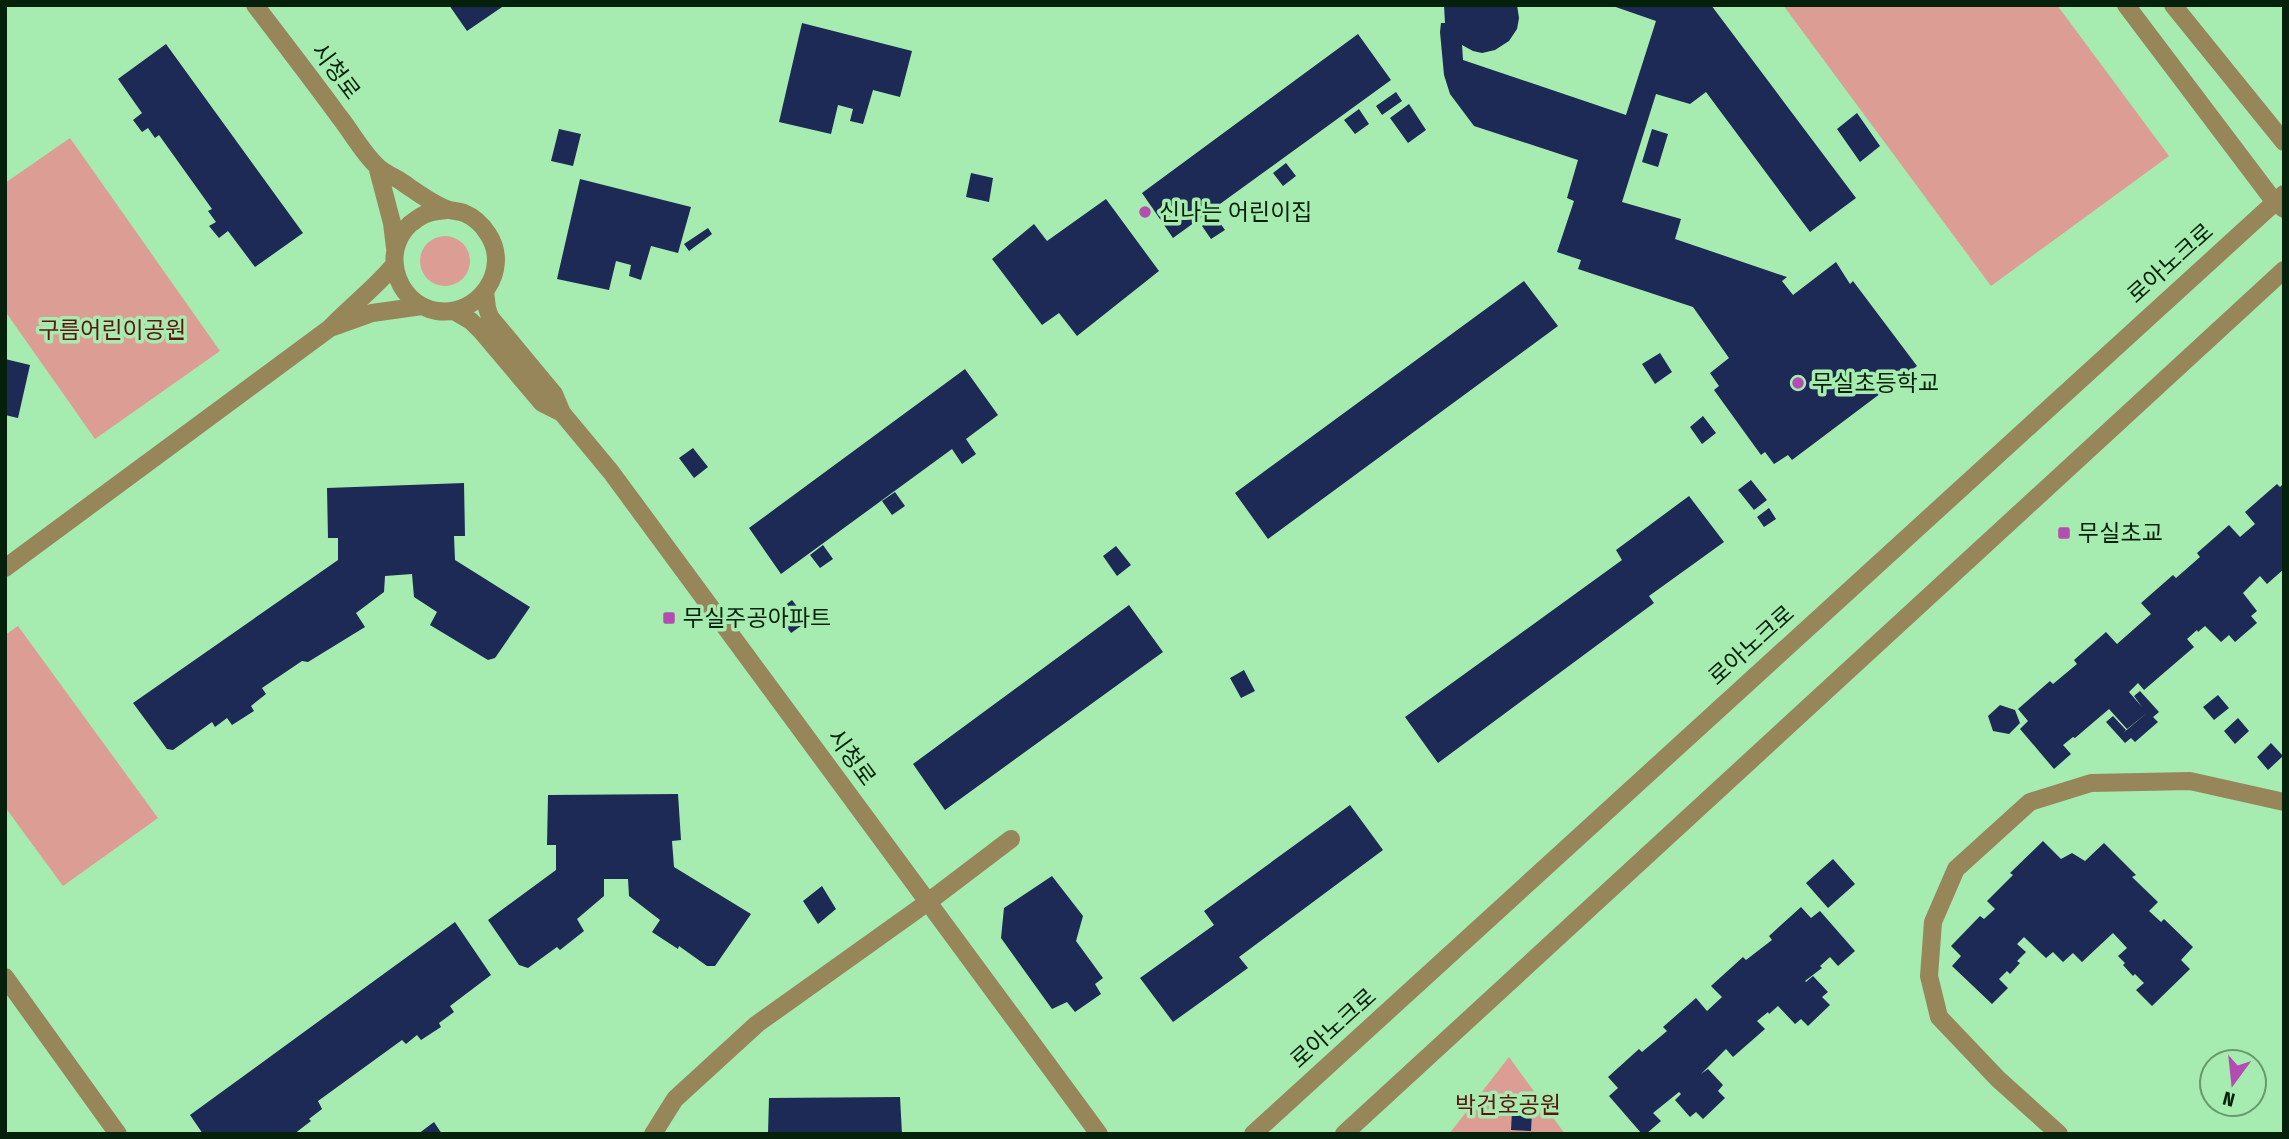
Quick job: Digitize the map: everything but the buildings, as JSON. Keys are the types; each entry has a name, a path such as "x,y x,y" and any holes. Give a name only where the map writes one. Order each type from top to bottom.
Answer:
{"street":[{"name":"시청로","path":"255,5 377,166"},
{"path":"2126,5 2281,201"},
{"path":"2173,5 2284,142"},
{"path":"377,166 447,210"},
{"path":"5,568 330,328 356,301 380,282 395,257 402,232 414,220 430,212 447,210 464,213 479,223 490,236 496,252 493,279 485,291 469,306 454,311 438,311 422,306 408,297 402,288 395,257 392,223 377,166"},
{"name":"로아노크로","path":"1253,1134 2281,201"},
{"path":"1344,1134 2284,270"},
{"path":"485,291 486,308 490,317 554,394 562,413"},
{"path":"330,328 372,313 422,306"},
{"path":"454,311 471,321 482,332 542,403 562,413"},
{"name":"시청로","path":"562,413 611,472 1099,1134"},
{"path":"2059,1134 1998,1079 1939,1017 1929,976 1933,922 1955,869 2029,802 2091,783 2190,780 2284,802"},
{"path":"653,1134 675,1099 757,1024 1011,839"},
{"path":"5,977 118,1134"}],"green space":[{"path":"1783,5 2057,5 2169,156 1991,286"},
{"name":"구름어린이공원","path":"70,138 220,351 95,439 5,311 5,183"},
{"path":"445,236 462,244 470,261 462,278 445,286 428,278 420,261 428,244"},
{"path":"18,626 158,818 63,886 5,807 5,635"},
{"name":"박건호공원","path":"1509,1057 1565,1134 1449,1134"}],"place":[{"name":"신나는 어린이집","path":"1145,212"},
{"name":"무실초등학교","path":"1798,383"},
{"name":"무실초교","path":"2064,533"},
{"name":"무실주공아파트","path":"669,618"}]}
